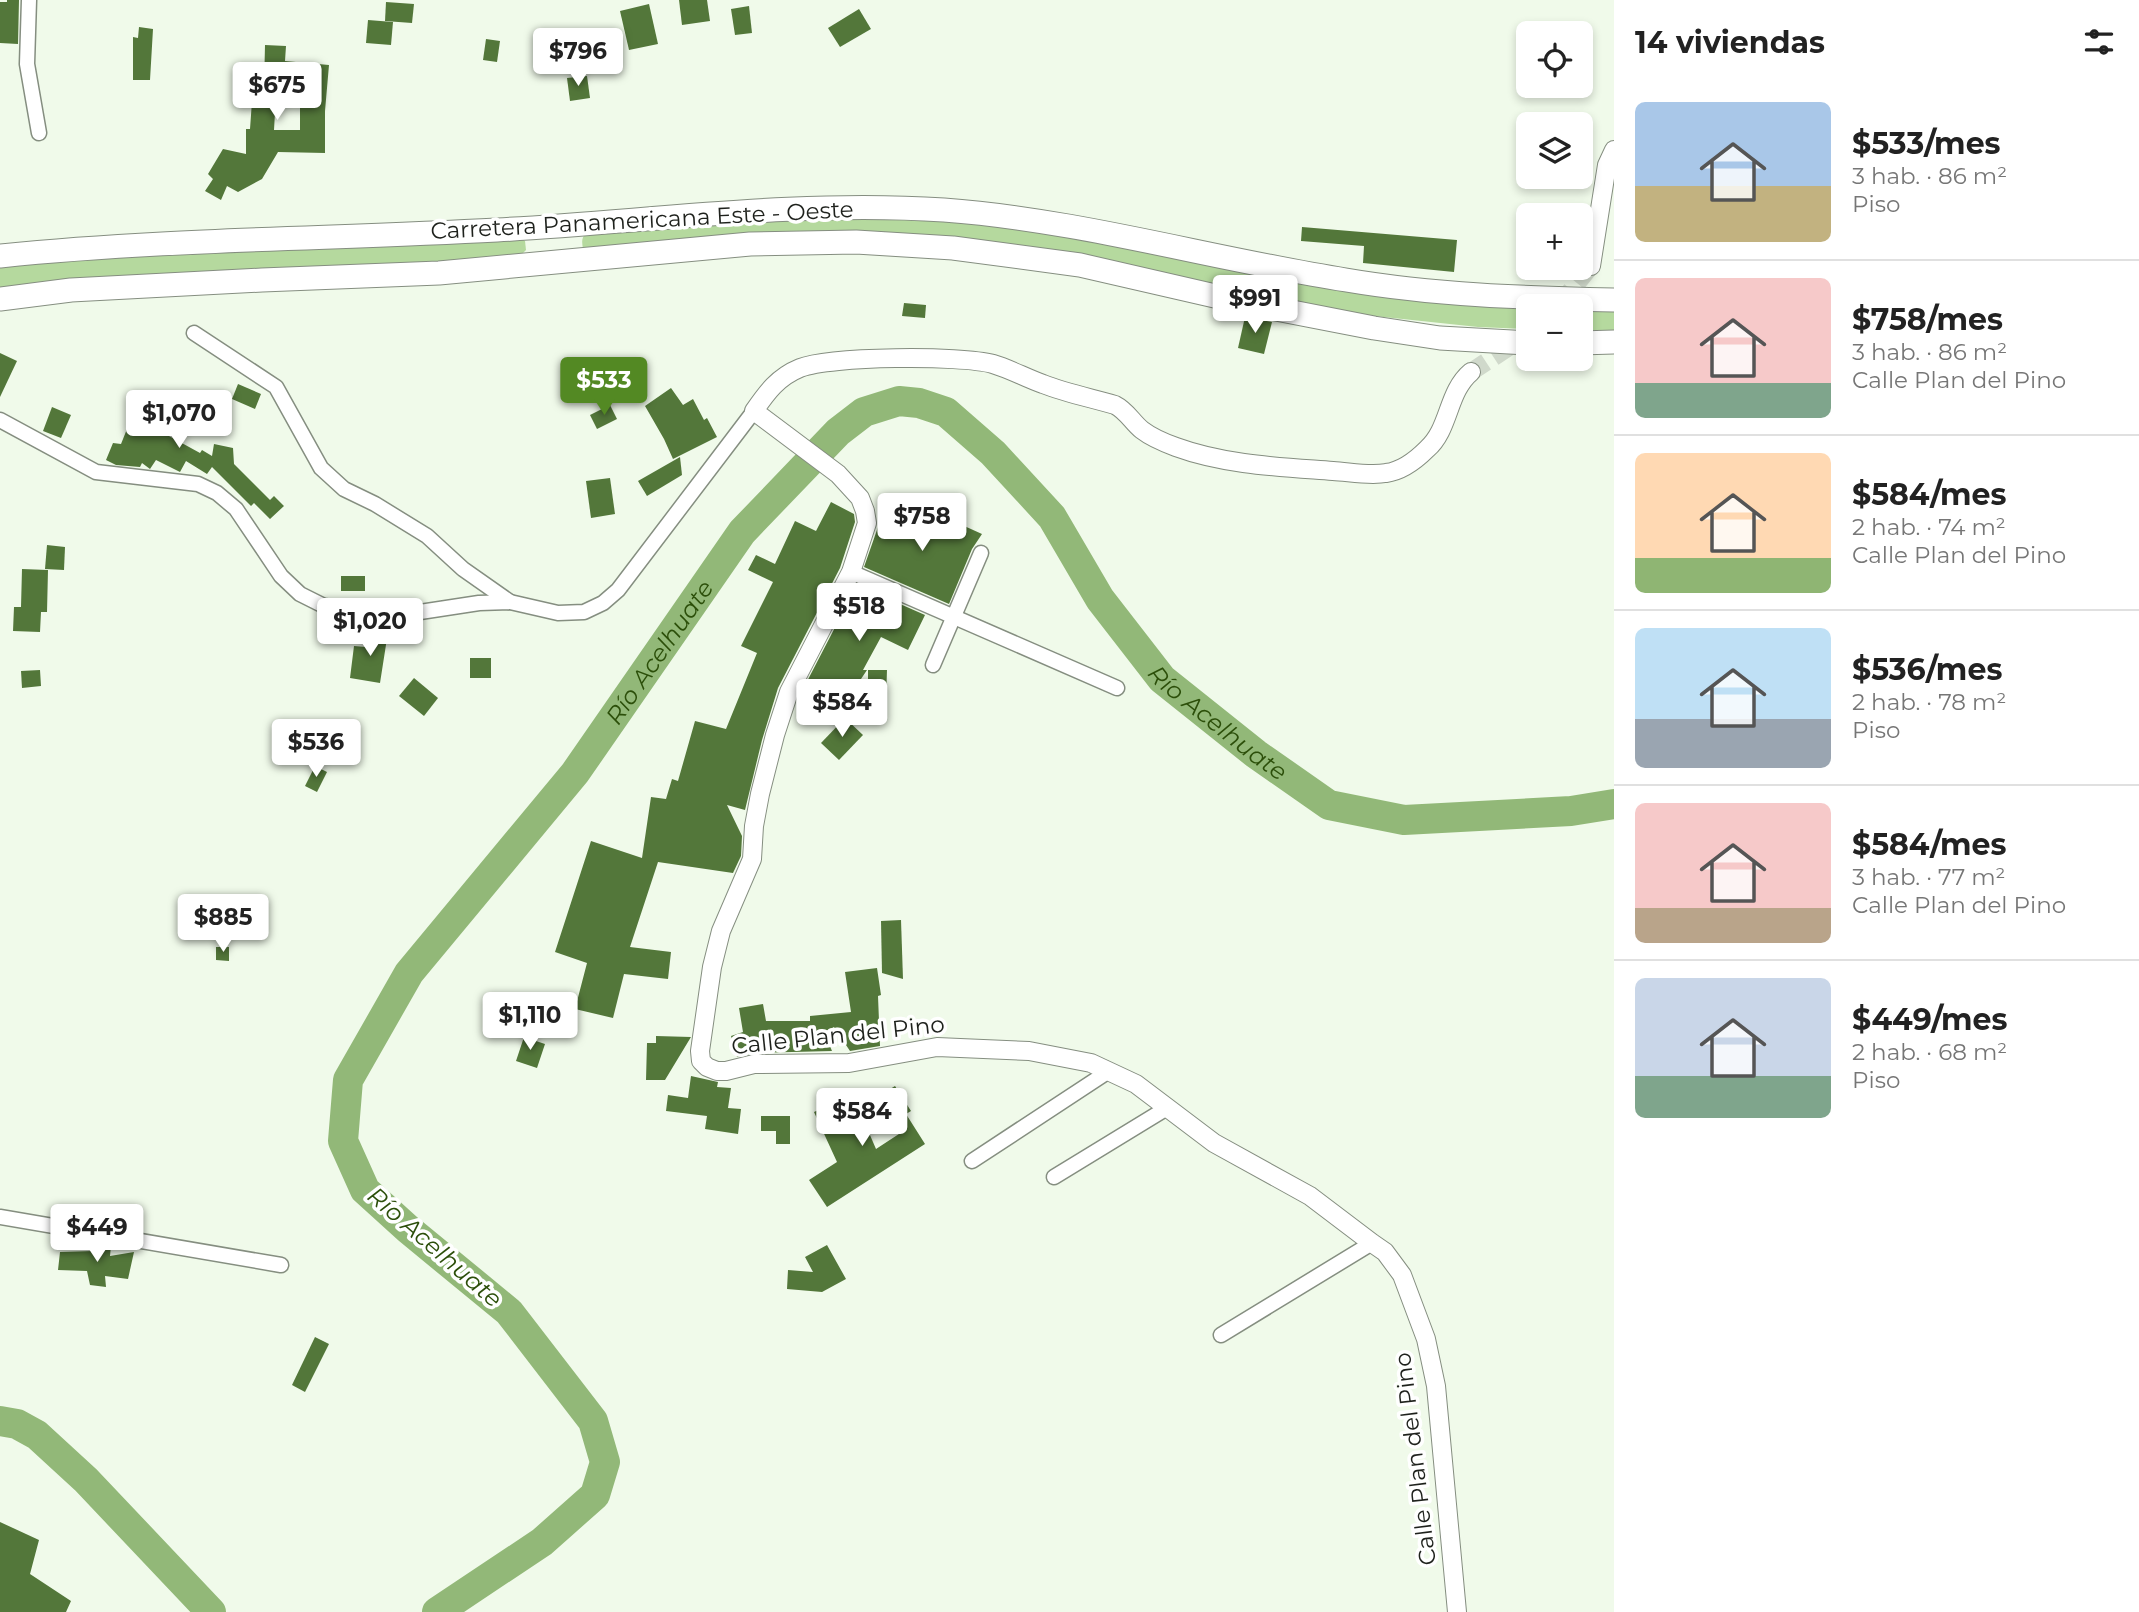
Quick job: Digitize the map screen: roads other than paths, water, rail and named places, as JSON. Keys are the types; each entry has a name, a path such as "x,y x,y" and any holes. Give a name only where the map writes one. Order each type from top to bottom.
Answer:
{"highway":[{"name":"Carretera Panamericana Este - Oeste","path":"0,256 135,244 514,229 721,212 873,207 948,211 1032,220 1348,281 1466,294 1614,300"},
{"path":"580,223 567,230 565,245 568,255 584,260"},
{"path":"514,229 528,234 533,245 529,259 517,266"},
{"name":"Carretera Panamericana Este - Oeste","path":"0,299 71,290 439,273 799,241 953,248 1080,265 1241,302 1374,328 1440,338 1516,342"},
{"path":"1593,342 1614,342"}],"street":[{"path":"30,0 27,64 38,132"},
{"path":"1593,253 1607,165 1614,150"},
{"path":"194,332 276,387 321,468 344,489 375,504 426,536 463,569 510,602"},
{"path":"0,420 96,472 198,484 217,493 236,509 281,576 300,594 324,606 367,613 407,614 479,603 510,602 558,613 584,612 603,603 618,590 767,391 782,378 802,367 842,360 949,359 992,364 1045,385 1115,405 1143,431 1174,446 1206,456 1294,468 1386,473 1405,467 1430,447 1443,424 1455,390 1471,372"},
{"name":"Calle Plan del Pino","path":"754,411 838,474 860,498 867,523 851,572 789,692 782,711 754,826 752,859 721,931 712,967 701,1060 707,1067 726,1071 754,1065 849,1063 937,1047 1029,1051 1091,1063 1136,1084 1214,1143 1310,1196 1385,1252 1402,1275 1426,1339 1437,1398 1457,1612"},
{"path":"933,665 981,553"},
{"path":"851,572 1117,688"},
{"path":"972,1161 1109,1071"},
{"path":"1054,1177 1167,1108"},
{"path":"0,1217 281,1265"},
{"path":"1222,1335 1372,1243"}],"waterway":[{"name":"Río Acelhuate","path":"437,1612 542,1542 595,1495 605,1462 593,1421 509,1312 365,1190 343,1141 348,1080 409,973 575,773 742,532 838,432 864,412 899,401 919,403 946,412 993,453 1052,517 1100,599 1162,679 1256,754 1329,805 1404,820 1571,811 1614,804"},
{"name":"Río Acelhuate","path":"0,1421 17,1424 37,1435 86,1480 211,1612"}],"tunnel":[{"path":"1568,294 1580,280"},
{"path":"1471,372 1516,342"}]}
